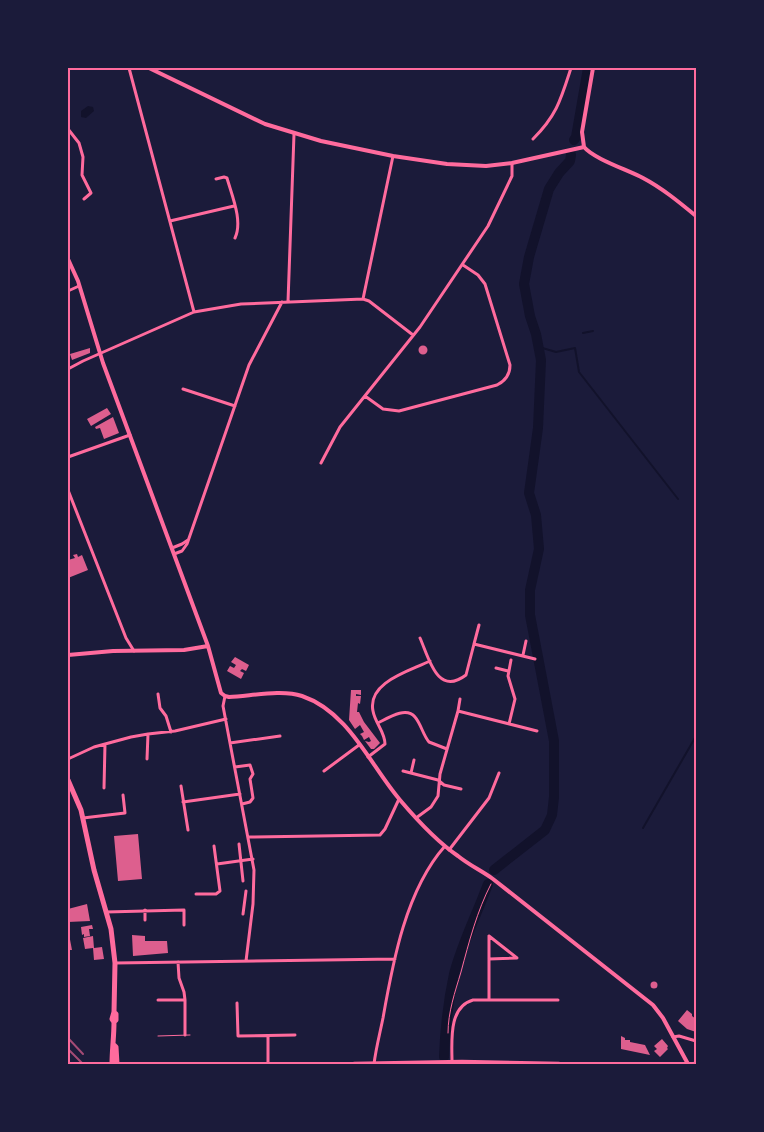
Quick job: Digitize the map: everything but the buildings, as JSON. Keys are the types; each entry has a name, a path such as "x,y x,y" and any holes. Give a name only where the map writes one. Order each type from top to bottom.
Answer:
{"main road":[{"path":"68,780 83,818 112,939 114,1012 116,1014 116,1020 113,1020 117,1064"},
{"path":"112,1064 114,1045"},
{"path":"354,1064 452,1062 559,1064"}],"street":[{"path":"129,68 194,312"},
{"path":"150,68 266,124 294,134 350,148 393,156 459,165 486,166 512,163 584,147"},
{"path":"534,140 551,119 563,95 571,68"},
{"path":"593,68 583,126 584,147 592,154 644,178 670,195 696,216"},
{"path":"68,129 79,144 83,164 82,176 91,193"},
{"path":"288,302 294,134"},
{"path":"362,300 393,156"},
{"path":"321,463 336,432 413,335 463,265 488,226 498,208 512,173 512,163"},
{"path":"216,179 226,178 239,222 236,238"},
{"path":"84,199 95,190"},
{"path":"170,221 234,206"},
{"path":"68,259 79,286 100,353 208,646 221,693 225,696 286,694 302,696 330,712 344,725 399,799 449,850 467,863 495,876 652,1005 663,1018 688,1064"},
{"path":"365,396 383,409 399,411 497,386 504,380 510,365 489,293 480,276 463,265"},
{"path":"68,291 79,286"},
{"path":"68,369 194,312 242,304 362,300 369,302 413,335"},
{"path":"174,554 183,550 187,544 249,365 282,302"},
{"path":"183,389 235,406"},
{"path":"68,457 130,435"},
{"path":"68,490 127,639 134,651"},
{"path":"172,548 188,539"},
{"path":"420,638 440,680 449,683 454,682 466,674 479,625"},
{"path":"522,656 526,641"},
{"path":"474,644 535,659"},
{"path":"68,655 184,650 208,646"},
{"path":"509,724 515,699 508,678 511,660"},
{"path":"368,757 385,744 384,736 373,711 374,697 379,688 430,661"},
{"path":"496,668 508,671"},
{"path":"158,694 160,708 166,716 170,732"},
{"path":"225,696 223,706 253,860 253,904 246,962"},
{"path":"416,818 438,799 440,774 460,699"},
{"path":"458,711 537,730"},
{"path":"378,723 400,713 409,713 415,717 429,742 447,749"},
{"path":"68,759 104,744 226,719"},
{"path":"147,759 148,734"},
{"path":"230,743 280,736"},
{"path":"104,744 104,788"},
{"path":"324,771 359,745"},
{"path":"410,773 414,760"},
{"path":"236,767 250,765 253,774 250,780 253,798 250,802 242,804"},
{"path":"403,772 438,780 444,785 461,789"},
{"path":"449,850 490,796 499,773"},
{"path":"180,786 188,830"},
{"path":"183,802 240,794"},
{"path":"83,818 125,813 123,795"},
{"path":"249,837 380,835 385,829 399,799"},
{"path":"239,844 242,881"},
{"path":"196,894 219,893 214,846"},
{"path":"374,1064 395,959 409,913 433,860 445,846"},
{"path":"216,864 253,860"},
{"path":"243,914 246,891"},
{"path":"244,904 253,904"},
{"path":"145,910 145,920"},
{"path":"106,912 184,910 184,925"},
{"path":"489,959 517,958 489,936 489,959 489,1000"},
{"path":"114,963 395,959"},
{"path":"178,962 179,978 185,1000 185,1035"},
{"path":"158,1000 185,1000"},
{"path":"452,1062 452,1036 458,1011 467,1002 489,1000 558,1000"},
{"path":"237,1003 238,1036 294,1035"},
{"path":"268,1036 268,1064"},
{"path":"673,1037 679,1036 696,1041"}],"lane":[{"path":"158,1036 190,1035"}],"path":[{"path":"448,1034 450,1012 464,958 479,910 495,876"}],"shaded area":[{"path":"88,106 93,107 94,111 86,118 81,117 81,111"}],"waterway":[{"path":"574,140 588,68"},
{"path":"494,870 545,830 552,815 554,797 554,741 530,615 530,590 539,549 536,515 529,493 538,428 541,360 524,284 529,257 549,189 559,173 570,161 571,155"},
{"path":"583,333 593,331"},
{"path":"539,347 556,352 575,348 579,372 678,499"},
{"path":"643,828 696,736"},
{"path":"554,779 557,783"},
{"path":"444,1057 447,1016 457,962 488,884"}],"railway":[{"path":"68,1038 83,1054"},
{"path":"69,1050 83,1064"}]}
